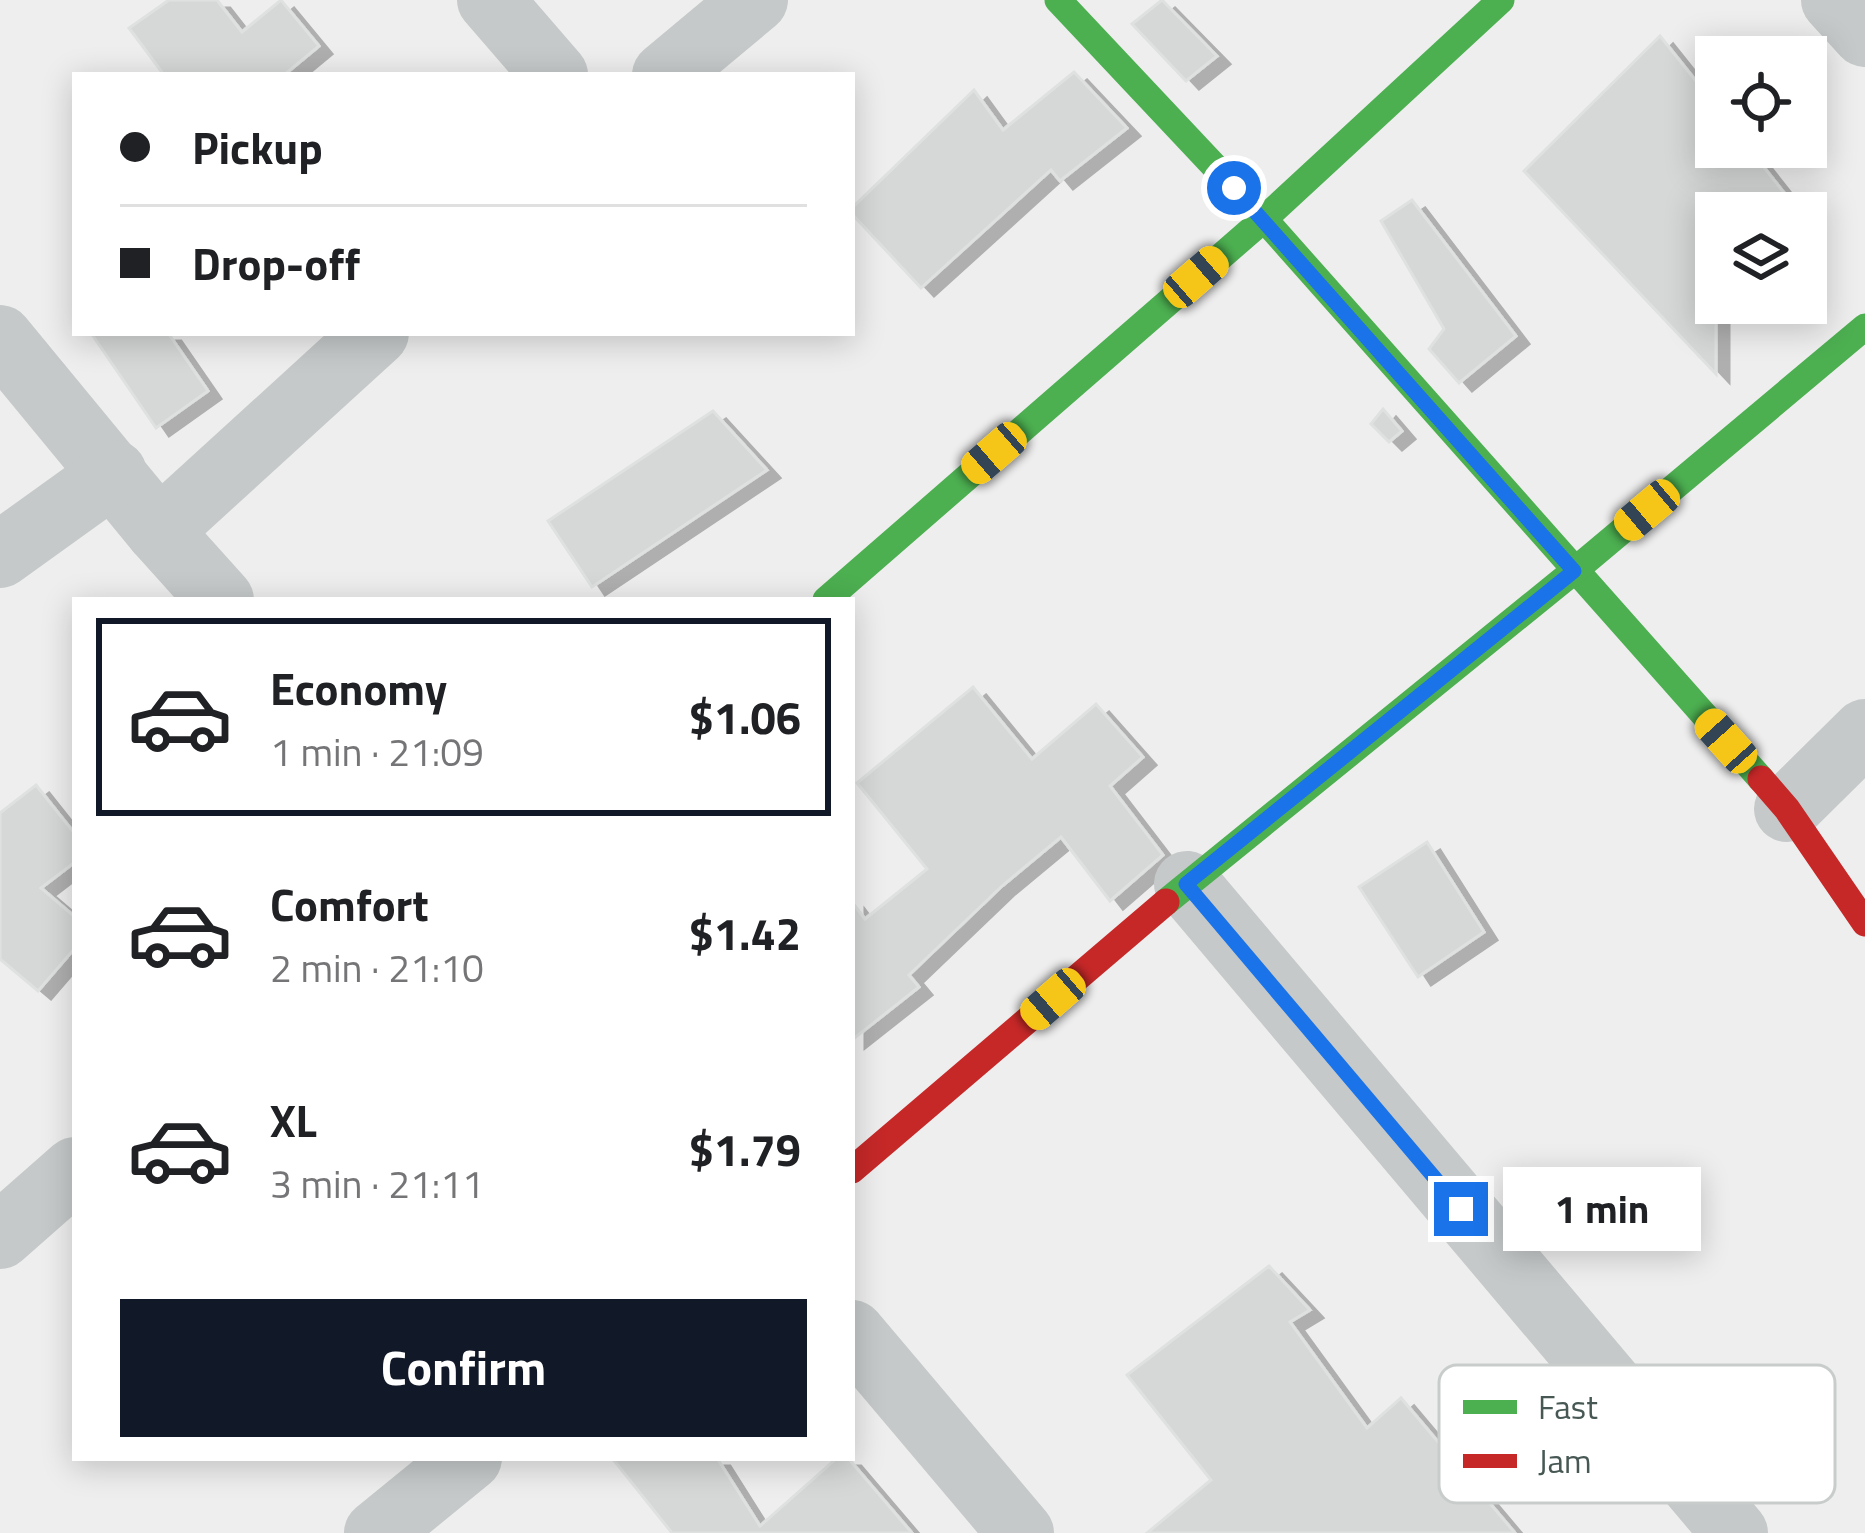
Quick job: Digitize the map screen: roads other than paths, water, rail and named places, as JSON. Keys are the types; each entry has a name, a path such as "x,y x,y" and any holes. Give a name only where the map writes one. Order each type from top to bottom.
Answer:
{"street":[{"path":"490,0 552,72"},
{"path":"669,72 755,0"},
{"path":"1058,0 1264,219 1786,809 1865,923"},
{"path":"829,597 1264,219 1501,0"},
{"path":"1834,0 1865,34"},
{"path":"855,1167 1186,884 1574,571 1865,327"},
{"path":"158,531 373,336"},
{"path":"0,338 218,597"},
{"path":"0,555 114,473"},
{"path":"1786,809 1865,732"},
{"path":"1186,884 1593,1365"},
{"path":"0,1237 72,1173"},
{"path":"855,1337 1021,1533"},
{"path":"377,1533 465,1461"},
{"path":"1710,1503 1735,1533"}]}
